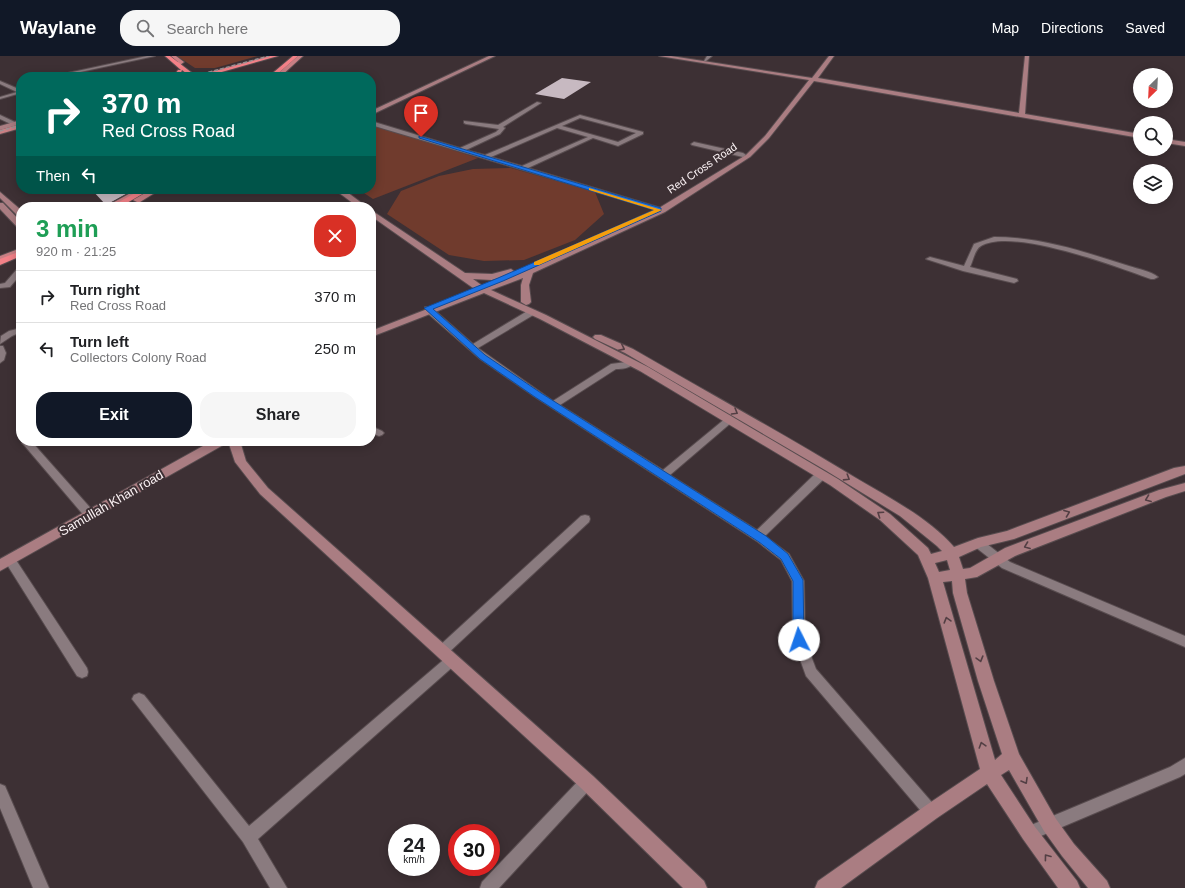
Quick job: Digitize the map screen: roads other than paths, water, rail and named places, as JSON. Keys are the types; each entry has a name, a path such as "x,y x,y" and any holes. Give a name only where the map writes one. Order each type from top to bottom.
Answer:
{"highway":[{"path":"162,56 186,72"},
{"path":"167,56 177,63 183,70 212,72 276,56"},
{"path":"212,72 265,56"},
{"path":"272,72 292,56"},
{"path":"277,72 296,56"},
{"path":"123,202 139,194"},
{"path":"127,202 143,194"}],"main road":[{"path":"173,56 181,62 177,63"},
{"path":"283,72 301,56"},
{"path":"118,202 133,194"},
{"path":"133,202 148,194"},
{"path":"0,259 16,256"},
{"path":"0,265 16,257"}],"street":[{"path":"75,72 153,56"},
{"path":"376,107 484,56"},
{"path":"376,111 493,56"},
{"path":"661,56 1133,131"},
{"path":"675,56 789,73 807,79 841,80 1133,135"},
{"path":"705,60 710,56"},
{"path":"480,284 527,270 654,215 716,178 748,156 767,137 780,115 825,56"},
{"path":"807,79 824,70 832,56"},
{"path":"1022,113 1027,56"},
{"path":"834,77 841,80"},
{"path":"0,82 15,87"},
{"path":"0,86 8,85"},
{"path":"0,92 15,87"},
{"path":"0,98 16,93"},
{"path":"466,122 499,127 539,103"},
{"name":"Red Cross Road","path":"527,270 659,210 743,155 780,115"},
{"path":"486,157 557,126 580,116 641,133 618,144 557,126"},
{"path":"0,117 16,123"},
{"path":"0,130 16,125"},
{"path":"376,125 659,210"},
{"path":"460,150 498,133 502,128 499,127"},
{"path":"522,168 592,137"},
{"path":"1173,137 1185,140"},
{"path":"1173,141 1185,144"},
{"path":"694,144 743,155"},
{"path":"0,194 16,209"},
{"path":"345,194 356,202"},
{"path":"0,205 16,221"},
{"path":"376,215 480,284 629,351 816,459 904,513 942,542 952,554 958,576 960,593 986,681 1012,758 1050,824 1068,850 1100,888"},
{"path":"966,269 977,245 984,242 1010,239 1027,240 1061,248 1154,277"},
{"path":"930,259 1014,281"},
{"path":"376,332 429,310 480,284 492,276 527,270"},
{"path":"527,270 525,285 529,307"},
{"path":"0,286 7,285 16,275"},
{"path":"472,348 529,307"},
{"path":"529,307 631,362 821,475 885,517 923,552 935,578 990,773 1029,833 1070,888"},
{"path":"376,328 429,310"},
{"path":"429,310 483,357 552,405 758,536 785,557 798,580 799,640 811,672 931,812"},
{"path":"0,342 11,333 16,332"},
{"path":"0,348 2,353 0,360"},
{"path":"552,405 614,366 623,366 631,362"},
{"path":"664,475 729,420"},
{"path":"29,446 90,515"},
{"name":"Samullah Khan road","path":"5,563 212,446"},
{"path":"236,446 241,462 264,491 587,782 697,888"},
{"path":"927,560 952,554 978,543 1009,535 1178,471 1185,470"},
{"path":"758,536 821,475"},
{"path":"935,578 972,573 1010,552 1185,486"},
{"path":"248,837 447,656 585,519"},
{"path":"978,543 1006,565 1185,642"},
{"path":"5,563 82,672"},
{"path":"139,699 248,837 279,888"},
{"path":"825,888 931,812 1012,758"},
{"path":"1029,833 1175,772 1185,765"},
{"path":"488,888 587,782"},
{"path":"0,791 41,888"}],"railway":[{"path":"210,72 269,56"},
{"path":"0,131 16,126"}]}
